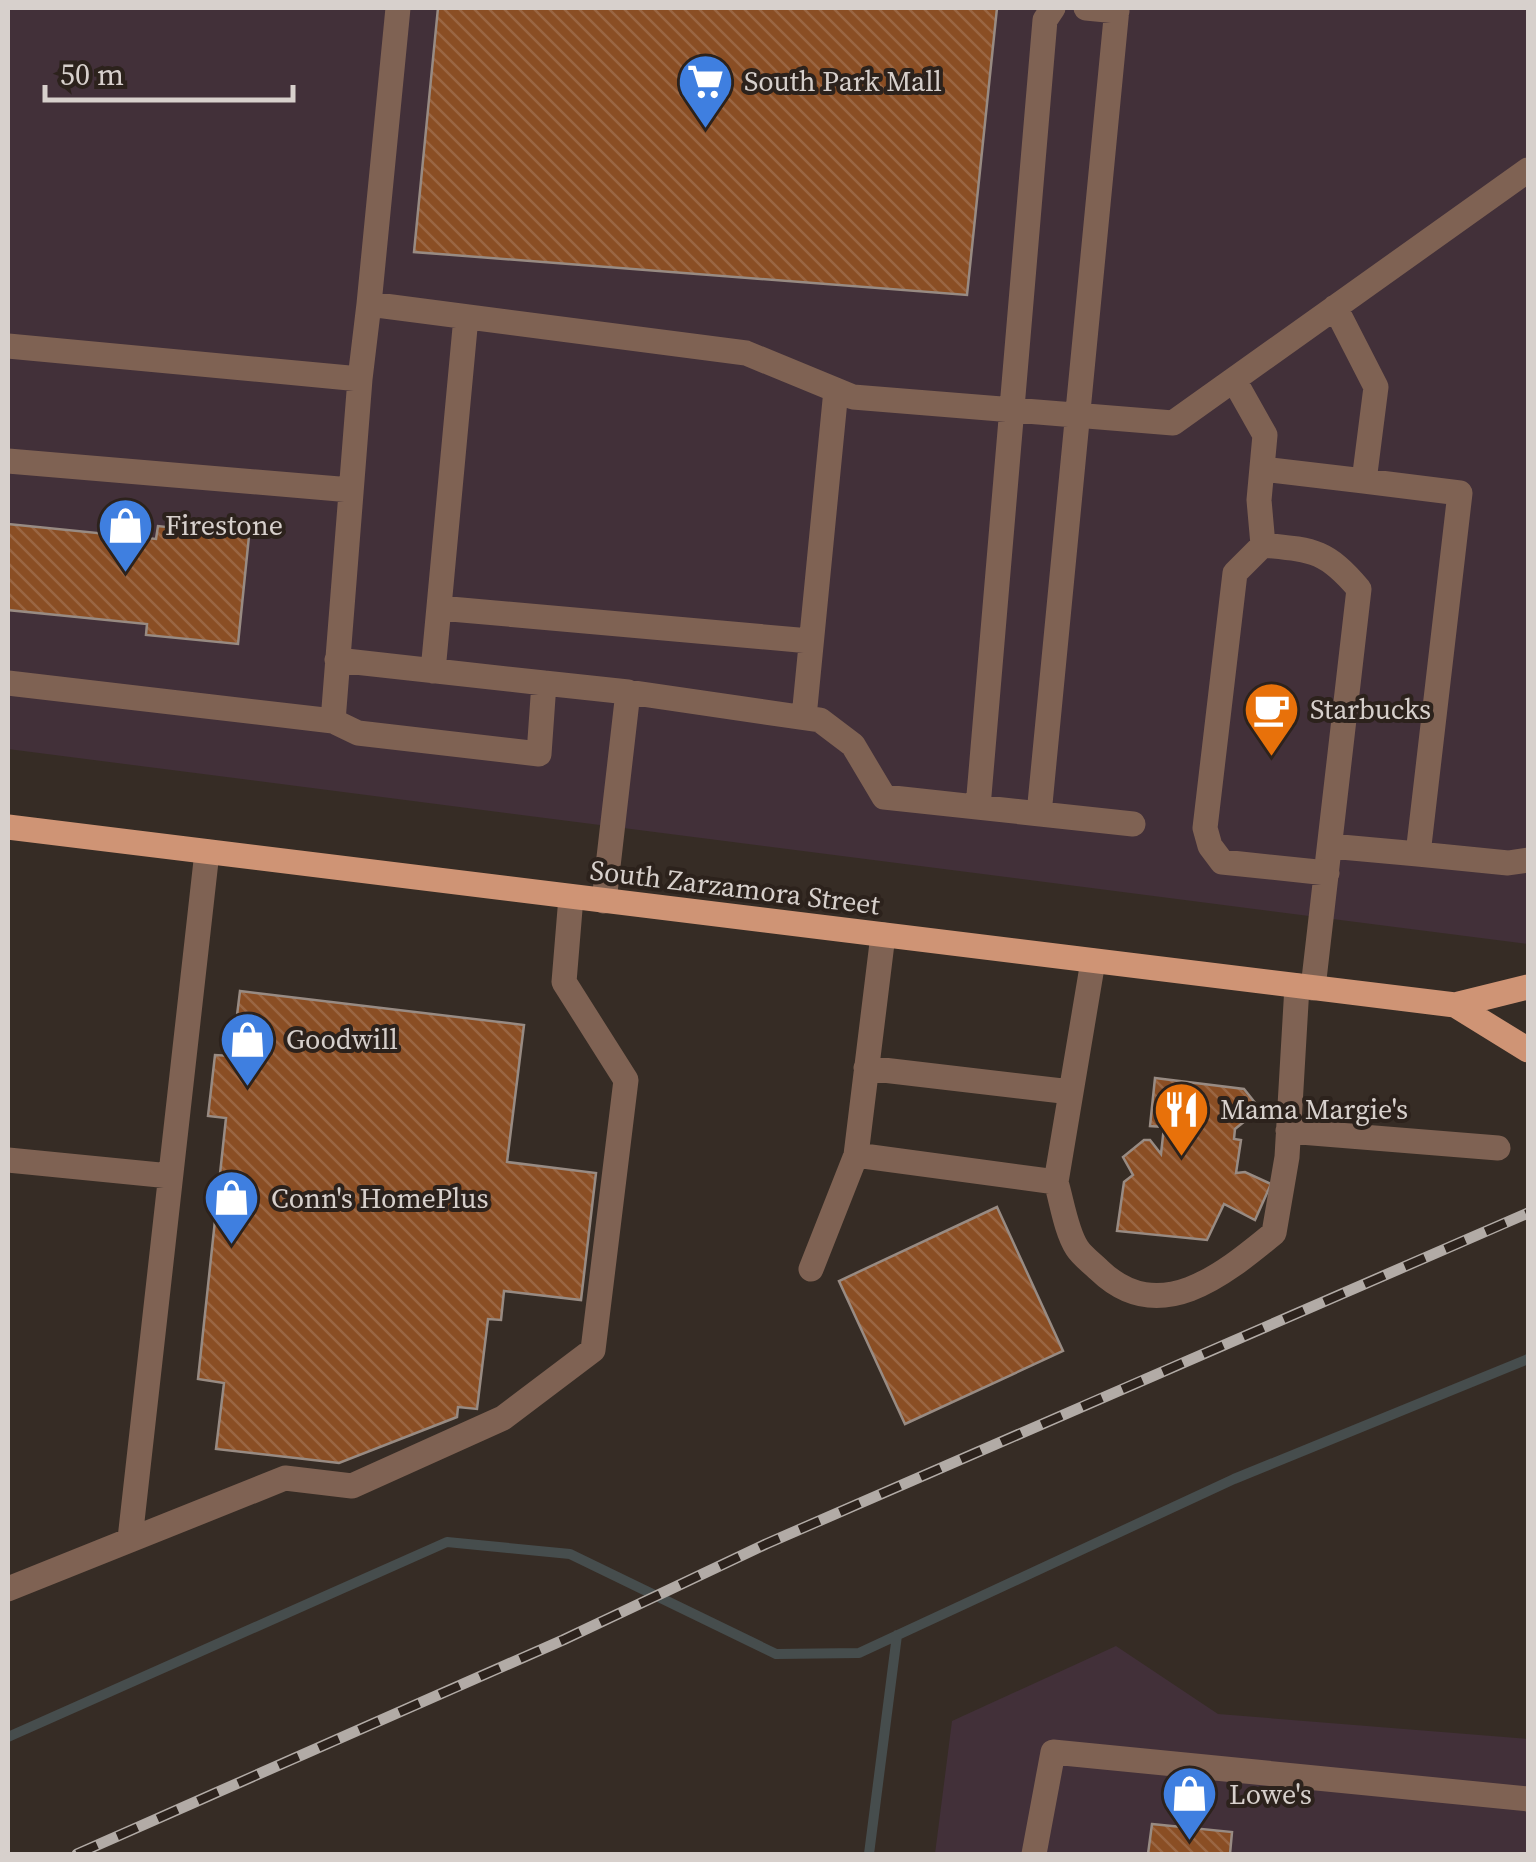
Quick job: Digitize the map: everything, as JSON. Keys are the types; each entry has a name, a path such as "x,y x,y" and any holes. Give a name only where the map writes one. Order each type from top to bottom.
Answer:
{"main road":[{"name":"South Zarzamora Street","path":"8,827 1455,1006 1528,987"},
{"name":"South Zarzamora Street","path":"1455,1006 1528,1050"}],"lane":[{"path":"333,721 360,379 398,8"},
{"path":"978,807 1045,20 1053,8"},
{"path":"1039,814 1117,9 1086,8"},
{"path":"369,304 746,353 852,397 1174,423 1528,170"},
{"path":"1335,308 1376,387 1364,481"},
{"path":"434,671 466,317"},
{"path":"8,346 360,379"},
{"path":"1234,380 1266,435 1259,500 1263,545"},
{"path":"804,717 836,390"},
{"path":"8,460 351,490"},
{"path":"1262,469 1460,493 1418,854"},
{"path":"1092,961 1056,1182 1076,1248 1117,1287 1151,1298 1200,1286 1274,1233 1305,987 1330,846 1359,589 1333,559 1311,550 1263,545"},
{"path":"1263,545 1235,573 1205,828 1222,862 1326,874"},
{"path":"439,608 810,641"},
{"path":"337,660 628,692 820,720 853,745 884,798 1133,824"},
{"path":"8,683 333,721 358,732 540,754 544,683"},
{"path":"604,900 628,692"},
{"path":"1330,846 1508,863 1528,860"},
{"path":"130,1539 207,852"},
{"path":"8,1590 285,1478 352,1486 504,1418 593,1350 626,1080 564,982 572,897"},
{"path":"810,1269 856,1156 883,935"},
{"path":"866,1068 1070,1092"},
{"path":"1288,1131 1498,1148"},
{"path":"856,1156 1056,1182"},
{"path":"8,1160 170,1176"},
{"path":"1034,1854 1053,1752 1528,1800"}],"shaded area":[{"path":"8,8 1528,8 1528,944 8,749"},
{"path":"1116,1646 1218,1714 1528,1739 1528,1854 935,1854 952,1721"}],"building":[{"name":"South Park Mall","path":"438,8 997,8 967,295 414,252"},
{"name":"Firestone","path":"8,524 156,539 158,526 249,536 238,644 146,635 147,624 8,610"},
{"path":"240,991 524,1025 507,1162 596,1173 581,1300 504,1291 501,1320 488,1319 477,1409 458,1407 457,1417 339,1463 216,1449 224,1383 198,1379 226,1118 208,1116 215,1055 232,1056"},
{"name":"Mama Margie's","path":"1155,1078 1244,1089 1260,1109 1235,1129 1234,1139 1241,1140 1236,1173 1245,1172 1271,1184 1255,1220 1224,1204 1207,1240 1117,1231 1124,1182 1133,1175 1123,1157 1144,1140 1150,1140 1161,1154 1164,1127 1150,1126"},
{"path":"997,1207 1063,1351 905,1424 839,1281"},
{"name":"Lowe's","path":"1152,1824 1232,1832 1230,1854 1148,1854"}],"waterway":[{"path":"8,1737 447,1542 570,1554 776,1654 859,1653 1234,1479 1528,1359"},
{"path":"869,1854 897,1635"}],"railway":[{"path":"77,1854 563,1640 766,1544 1528,1213"}],"place":[{"name":"South Park Mall","path":"705,130"},
{"name":"Firestone","path":"126,574"},
{"name":"Starbucks","path":"1271,758"},
{"name":"Goodwill","path":"247,1088"},
{"name":"Mama Margie's","path":"1181,1158"},
{"name":"Conn's HomePlus","path":"232,1247"},
{"name":"Lowe's","path":"1190,1843"}]}
